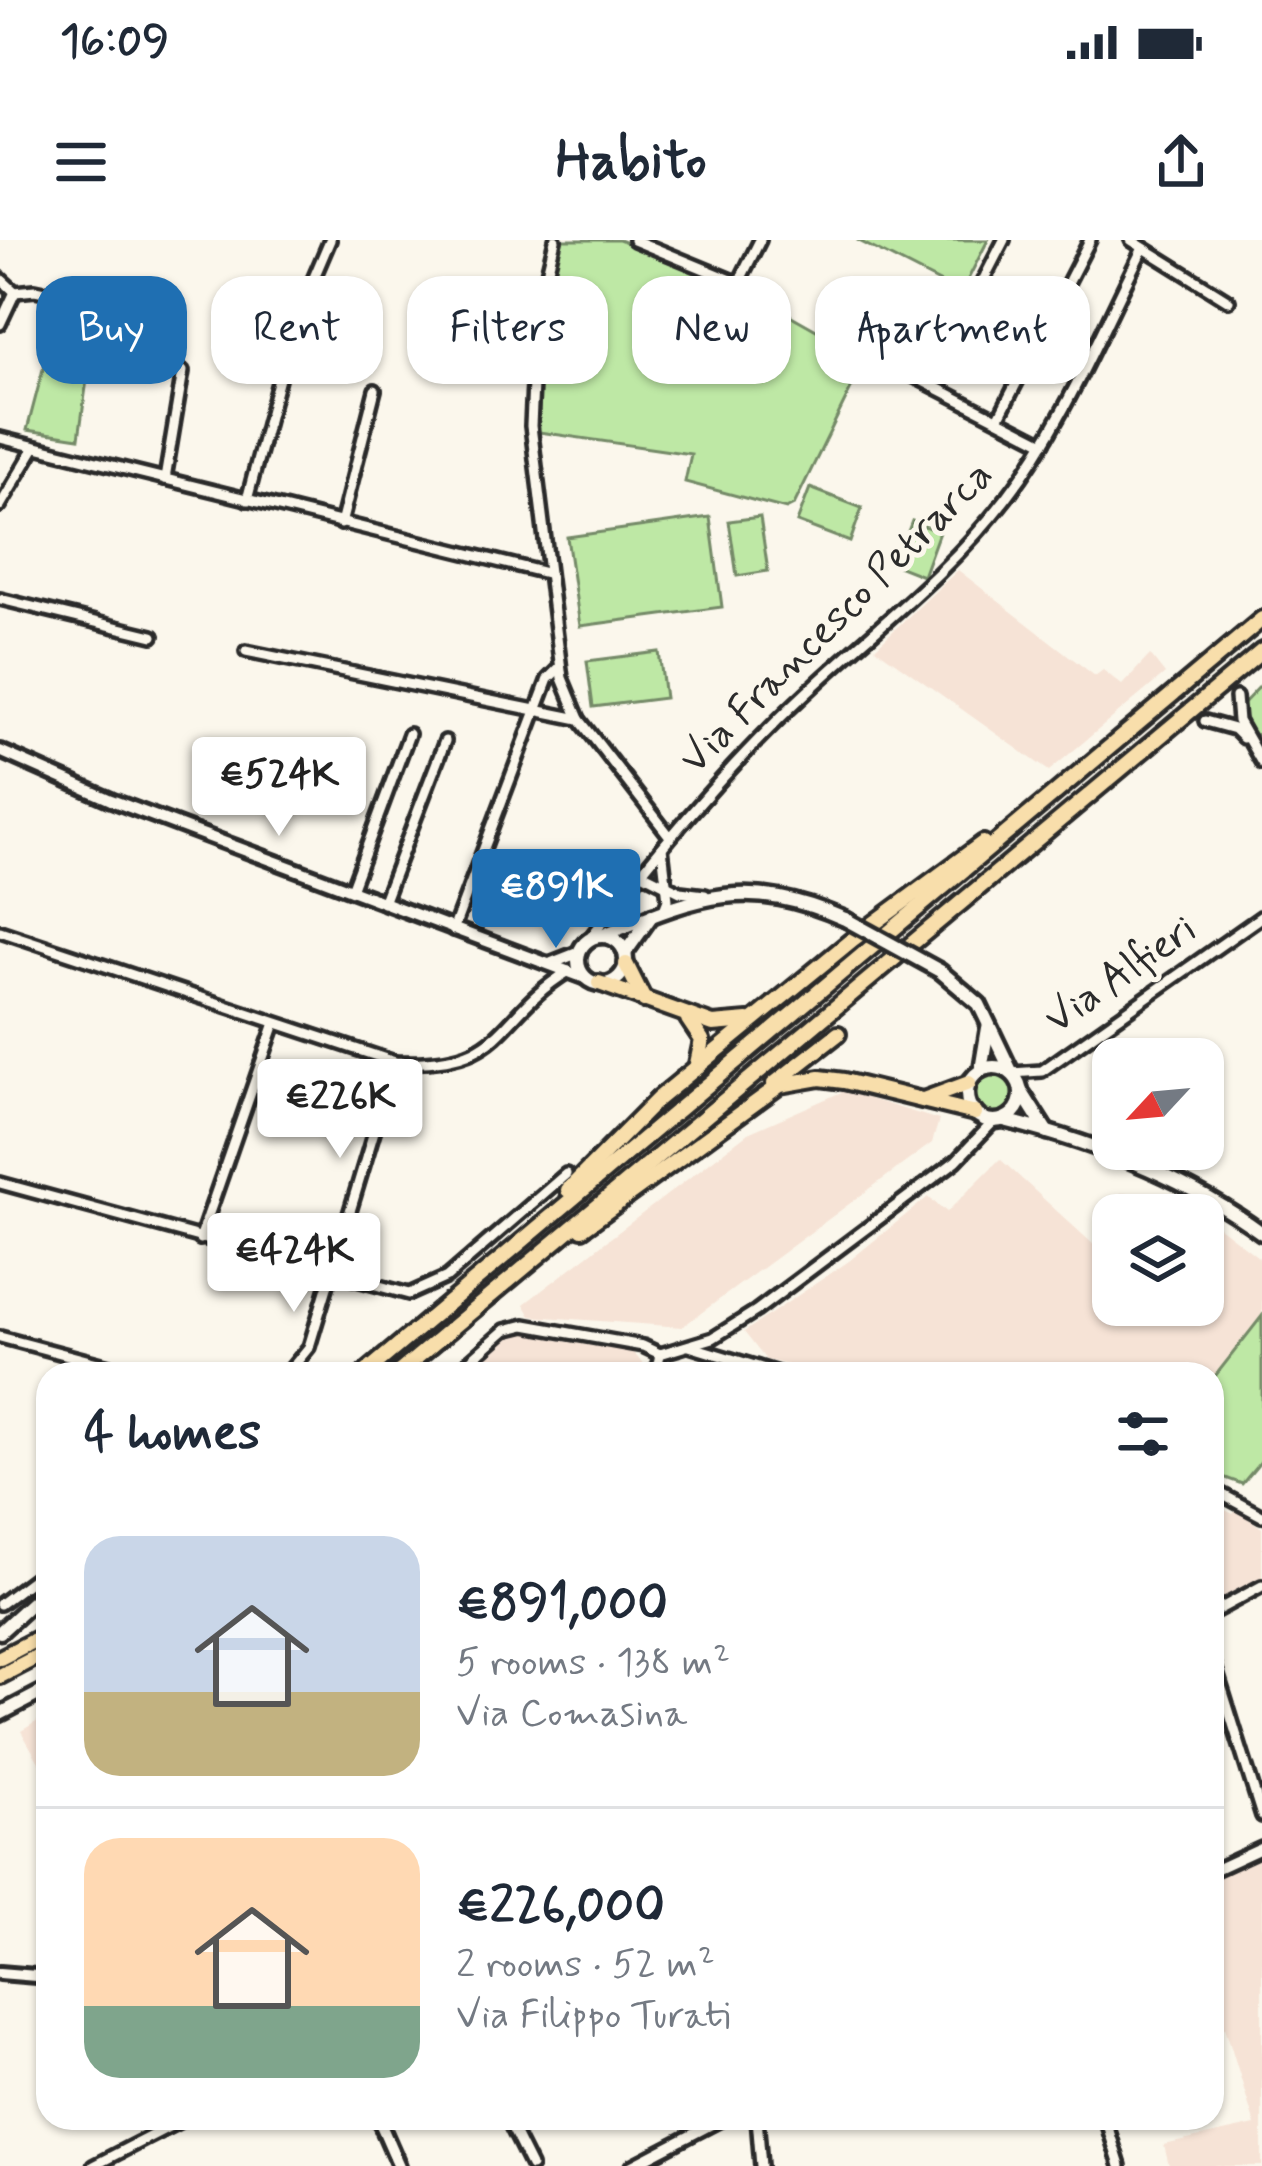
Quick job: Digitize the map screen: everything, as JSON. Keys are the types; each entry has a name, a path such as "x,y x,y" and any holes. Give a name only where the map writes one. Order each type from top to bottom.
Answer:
{"highway":[{"path":"377,1362 1262,619"},
{"path":"411,1362 1262,651"},
{"path":"499,1258 645,1111 900,904 1019,823"},
{"path":"626,958 637,993 648,1004"},
{"path":"594,981 684,1016 734,1025 761,1016"},
{"path":"684,1016 702,1040 696,1070"},
{"path":"543,1253 681,1160 838,1034"},
{"path":"766,1092 807,1079 863,1084 975,1114"},
{"path":"918,1101 969,1083"},
{"path":"0,1658 36,1639"},
{"path":"0,1676 36,1658"}],"main road":[{"path":"659,912 614,981 594,981 580,966 584,947 601,936 659,912 704,895 745,891 780,896 844,919 940,971 979,1004 1048,1133"},
{"path":"601,936 616,940 626,958"},
{"path":"979,1004 990,1039 981,1070 969,1083 967,1100 975,1114 1048,1133 1205,1192 1262,1233"},
{"path":"981,1070 997,1066 1012,1073"},
{"path":"999,1120 1017,1109 1022,1092"},
{"path":"0,1632 36,1599"},
{"path":"0,1714 36,1694"}],"street":[{"path":"247,500 292,329 330,240"},
{"path":"543,963 560,962 584,947 668,834 579,719 560,667 530,426 536,319 555,240"},
{"path":"634,240 729,276"},
{"path":"742,276 760,240"},
{"path":"986,276 1004,240"},
{"path":"998,419 1090,240"},
{"path":"1131,240 1229,301"},
{"name":"Via Francesco Petrarca","path":"668,834 772,725 939,575 1003,503 1044,442 1143,248"},
{"path":"0,278 15,292 36,290"},
{"path":"0,324 15,292"},
{"path":"165,479 181,384"},
{"path":"930,384 1044,442"},
{"path":"340,524 375,390"},
{"path":"0,438 546,573"},
{"path":"0,506 34,446"},
{"path":"0,599 153,636"},
{"path":"246,651 579,719"},
{"path":"453,930 548,679 560,667"},
{"path":"1235,697 1262,763"},
{"path":"1205,722 1234,728 1255,748"},
{"path":"351,890 409,734"},
{"path":"383,903 445,741"},
{"path":"0,752 594,981"},
{"path":"659,912 668,900 662,848"},
{"path":"640,872 704,895"},
{"name":"Via Alfieri","path":"1012,1073 1042,1071 1262,916"},
{"path":"0,931 395,1062 428,1064 488,1046 569,971"},
{"path":"200,1239 275,1023"},
{"path":"297,1362 309,1347 395,1062"},
{"path":"969,1148 975,1114"},
{"path":"469,1362 505,1330 525,1325 643,1346 660,1354 722,1333 889,1214 999,1120"},
{"path":"0,1184 399,1292 430,1288 566,1174"},
{"path":"722,1333 736,1362"},
{"path":"0,1337 94,1362"},
{"path":"689,1346 726,1362"},
{"path":"658,1362 660,1354"},
{"path":"1224,1495 1262,1516"},
{"path":"0,1604 36,1577"},
{"path":"1224,1607 1262,1586"},
{"path":"1224,1695 1262,1816"},
{"path":"1224,1865 1262,1848"},
{"path":"0,1973 36,1976"},
{"path":"93,2166 163,2130"},
{"path":"382,2130 399,2166"},
{"path":"513,2130 531,2166"},
{"path":"632,2166 701,2130"},
{"path":"759,2130 761,2166"},
{"path":"1109,2130 1120,2166"}],"shaded area":[{"path":"958,570 1095,676 1103,670 1122,685 1150,655 1165,674 1049,771 875,648"},
{"path":"844,1091 939,1120 932,1143 682,1327 531,1316 524,1304 748,1133"},
{"path":"1000,1159 1092,1243 1092,1326 1224,1326 1224,1231 1262,1260 1262,1316 1224,1365 766,1360 744,1332 849,1261 928,1197 947,1212"},
{"path":"524,1329 624,1344 642,1362 478,1362 504,1339"},
{"path":"1224,1509 1233,1514 1236,1510 1262,1528 1262,1580 1224,1601"},
{"path":"36,1722 36,1757 21,1731"},
{"path":"1262,1857 1262,2166 1169,2166 1164,2145 1255,2125 1224,2027 1224,1874"}],"green space":[{"path":"560,240 619,240 712,276 632,276 632,384 791,384 791,316 815,329 815,384 853,384 794,505 786,509 685,482 691,454 539,432 538,384 608,384 608,276 554,276"},
{"path":"857,240 988,240 970,276 928,276"},
{"path":"39,384 86,384 79,438 27,430"},
{"path":"810,488 862,508 850,542 797,522"},
{"path":"710,517 722,607 580,626 567,537"},
{"path":"760,517 768,571 737,576 729,521"},
{"path":"912,521 939,532 923,576 895,565"},
{"path":"659,652 665,698 593,707 587,661"},
{"path":"1262,684 1262,734 1253,735 1240,707"},
{"path":"993,1074 1007,1080 1013,1094 1007,1108 993,1114 979,1108 973,1094 979,1080"},
{"path":"1262,1316 1262,1460 1242,1484 1224,1477 1224,1365"}]}
